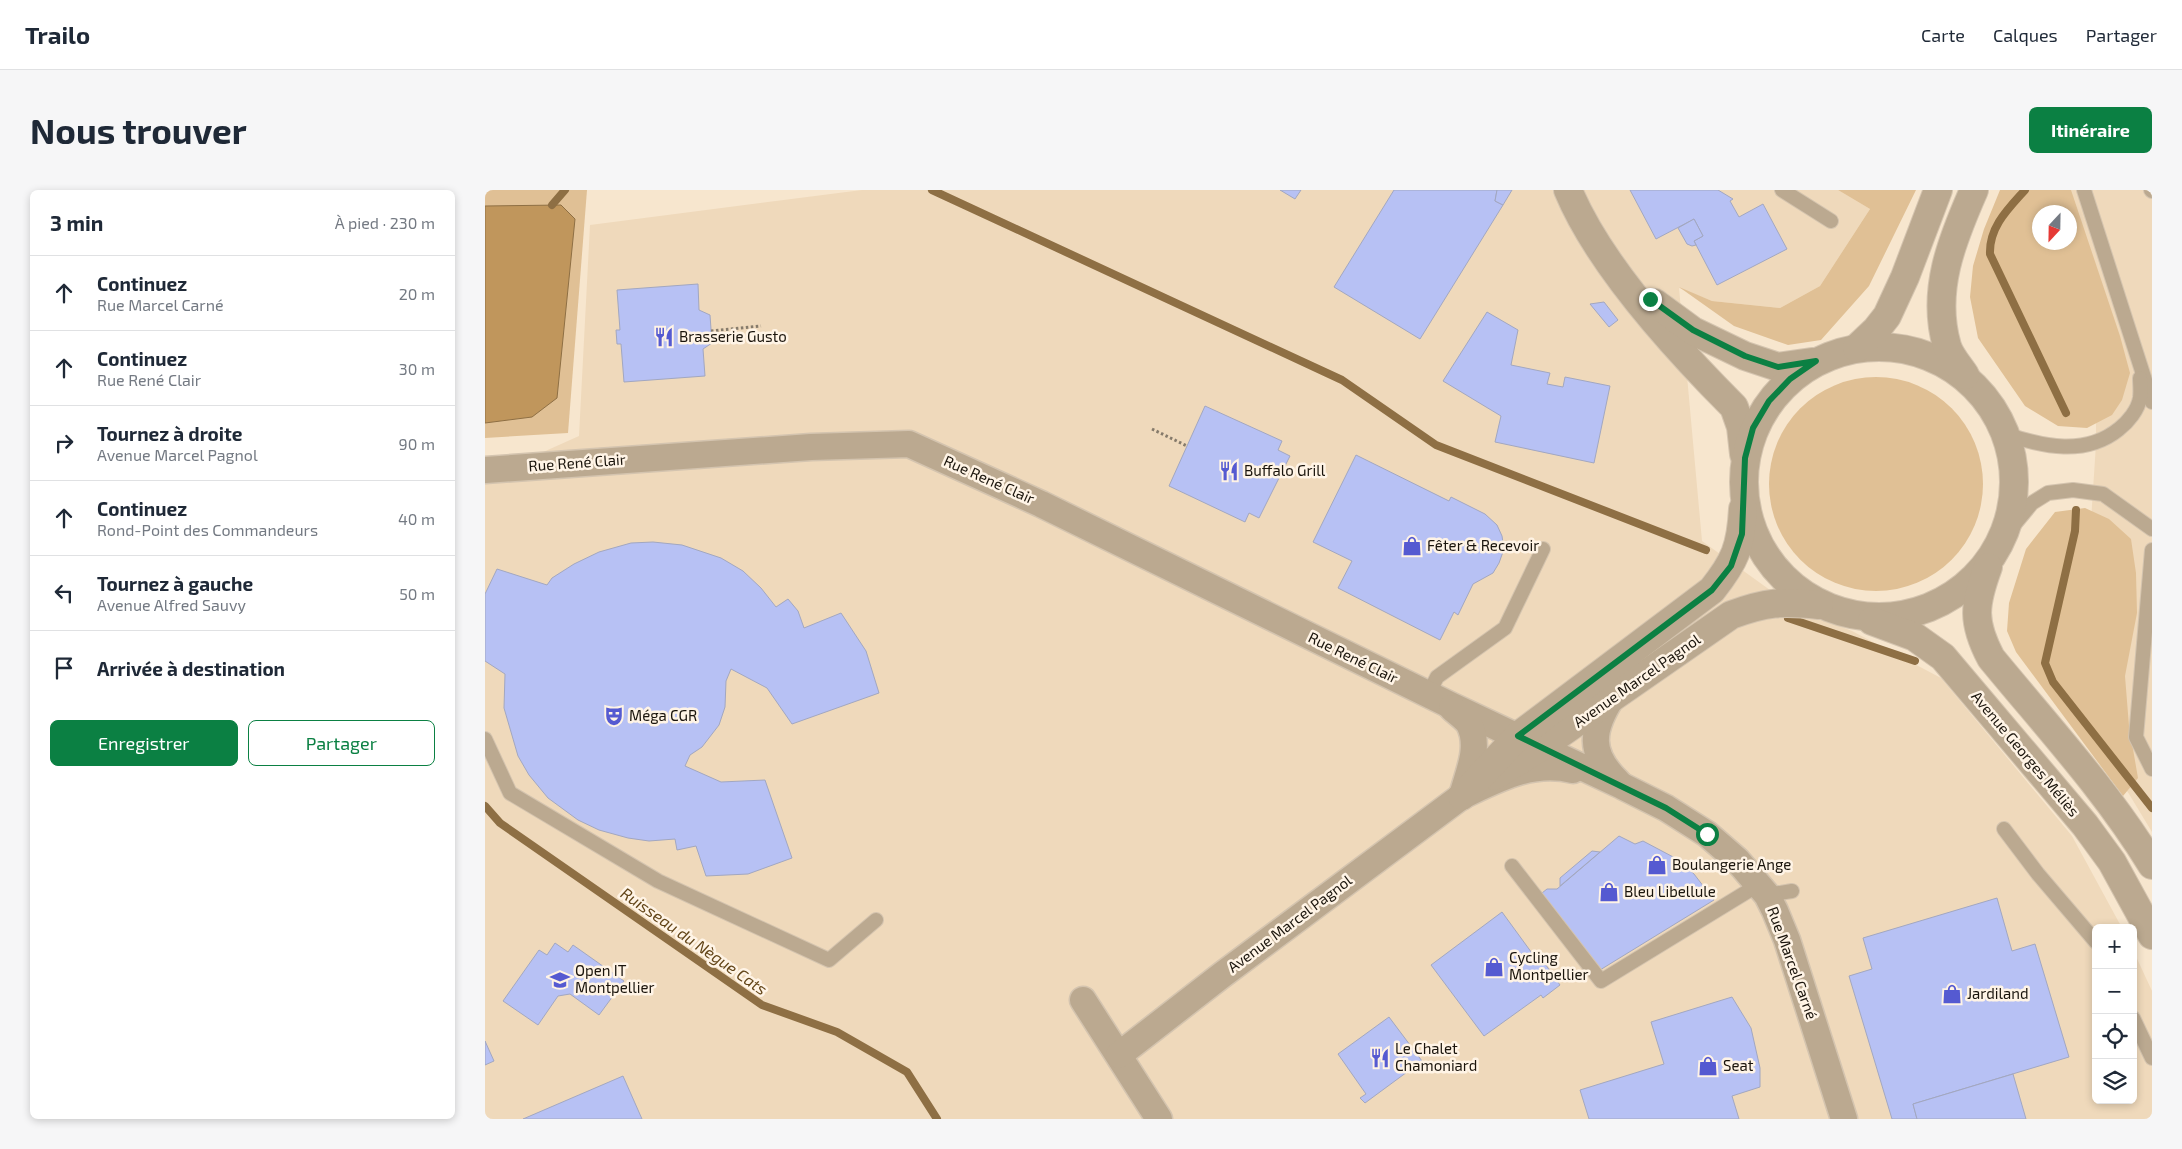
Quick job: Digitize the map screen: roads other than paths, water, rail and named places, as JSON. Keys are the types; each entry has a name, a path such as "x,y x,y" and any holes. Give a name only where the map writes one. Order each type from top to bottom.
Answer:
{"street":[{"path":"1568,190 1605,256 1639,301 1734,407 1741,427 1745,458"},
{"path":"1857,348 1876,330 1887,316 1905,277 1938,190"},
{"path":"1974,190 1956,230 1947,258 1941,288 1941,314 1947,348 1967,379 1990,404 2006,434 2013,460 2015,486 2011,513 1976,606 1979,634 1991,658 2108,801 2152,865"},
{"path":"1605,256 1650,299 1693,330 1745,356 1778,367 1816,361 1836,353 1857,348 1886,346 1915,351 1943,362 1967,379"},
{"path":"1745,458 1753,428 1769,401 1790,379 1816,361"},
{"name":"Rue René Clair","path":"485,470 811,447 909,444 1041,504 1439,700 1622,786"},
{"name":"Avenue Marcel Pagnol","path":"1530,742 1550,713 1712,590 1731,566 1742,534 1745,458"},
{"path":"1743,498 1757,542 1784,580 1823,606 1859,616 1896,617 1933,607 1964,588 1996,550"},
{"name":"Avenue Marcel Pagnol","path":"1119,1055 1221,975 1462,796 1530,742 1612,697 1731,615 1758,604 1787,602 1823,606"},
{"name":"Avenue Georges Méliès","path":"1859,616 1915,637 1943,657 2085,825 2111,862 2152,935"},
{"path":"1612,697 1600,716 1595,733 1597,754 1606,770 1622,786"},
{"name":"Rue René Clair","path":"1439,700 1515,722 1532,720 1550,713"},
{"name":"Rue René Clair","path":"1439,700 1468,723 1474,740 1473,760 1462,796"},
{"path":"1462,796 1506,775 1537,766 1563,767 1588,773 1622,786"},
{"name":"Rue Marcel Carné","path":"1622,786 1666,808 1707,834 1772,890 1844,1119"},
{"path":"1083,1000 1159,1119"}],"lane":[{"path":"1782,190 1831,221"},
{"path":"2084,190 2152,402"},
{"path":"2006,434 2030,442 2051,446 2083,447 2108,438 2129,421 2140,399 2139,362"},
{"path":"1996,550 2032,503 2048,493 2073,490 2103,494 2152,529"},
{"path":"1439,700 1437,677 1505,628 1543,549"},
{"path":"2152,550 2136,730 2136,737 2152,769"},
{"path":"485,739 510,792 658,881 829,960 876,920"},
{"path":"2004,829 2038,874 2092,937"},
{"path":"1512,866 1601,981 1772,890"},
{"path":"2137,1026 2152,1058"}],"waterway":[{"path":"552,205 565,190"},
{"path":"932,190 1342,380 1436,445 1706,550"},
{"path":"2025,190 2006,211 1996,227 1990,254 2066,413"},
{"path":"2076,510 2075,531 2045,663 2053,682 2152,808"},
{"path":"1788,618 1915,661"},
{"name":"Ruisseau du Nègue Cats","path":"485,806 500,823 762,1005 837,1032 907,1072 937,1119"}],"place":[{"name":"Brasserie Gusto","path":"664,337"},
{"name":"Buffalo Grill","path":"1229,471"},
{"name":"Fêter & Recevoir","path":"1412,546"},
{"name":"Méga CGR","path":"614,716"},
{"name":"Boulangerie Ange","path":"1657,865"},
{"name":"Bleu Libellule","path":"1609,892"},
{"name":"Cycling Montpellier","path":"1494,967"},
{"name":"Open IT Montpellier","path":"560,980"},
{"name":"Jardiland","path":"1952,994"},
{"name":"Le Chalet Chamoniard","path":"1380,1058"},
{"name":"Seat","path":"1708,1066"}]}
